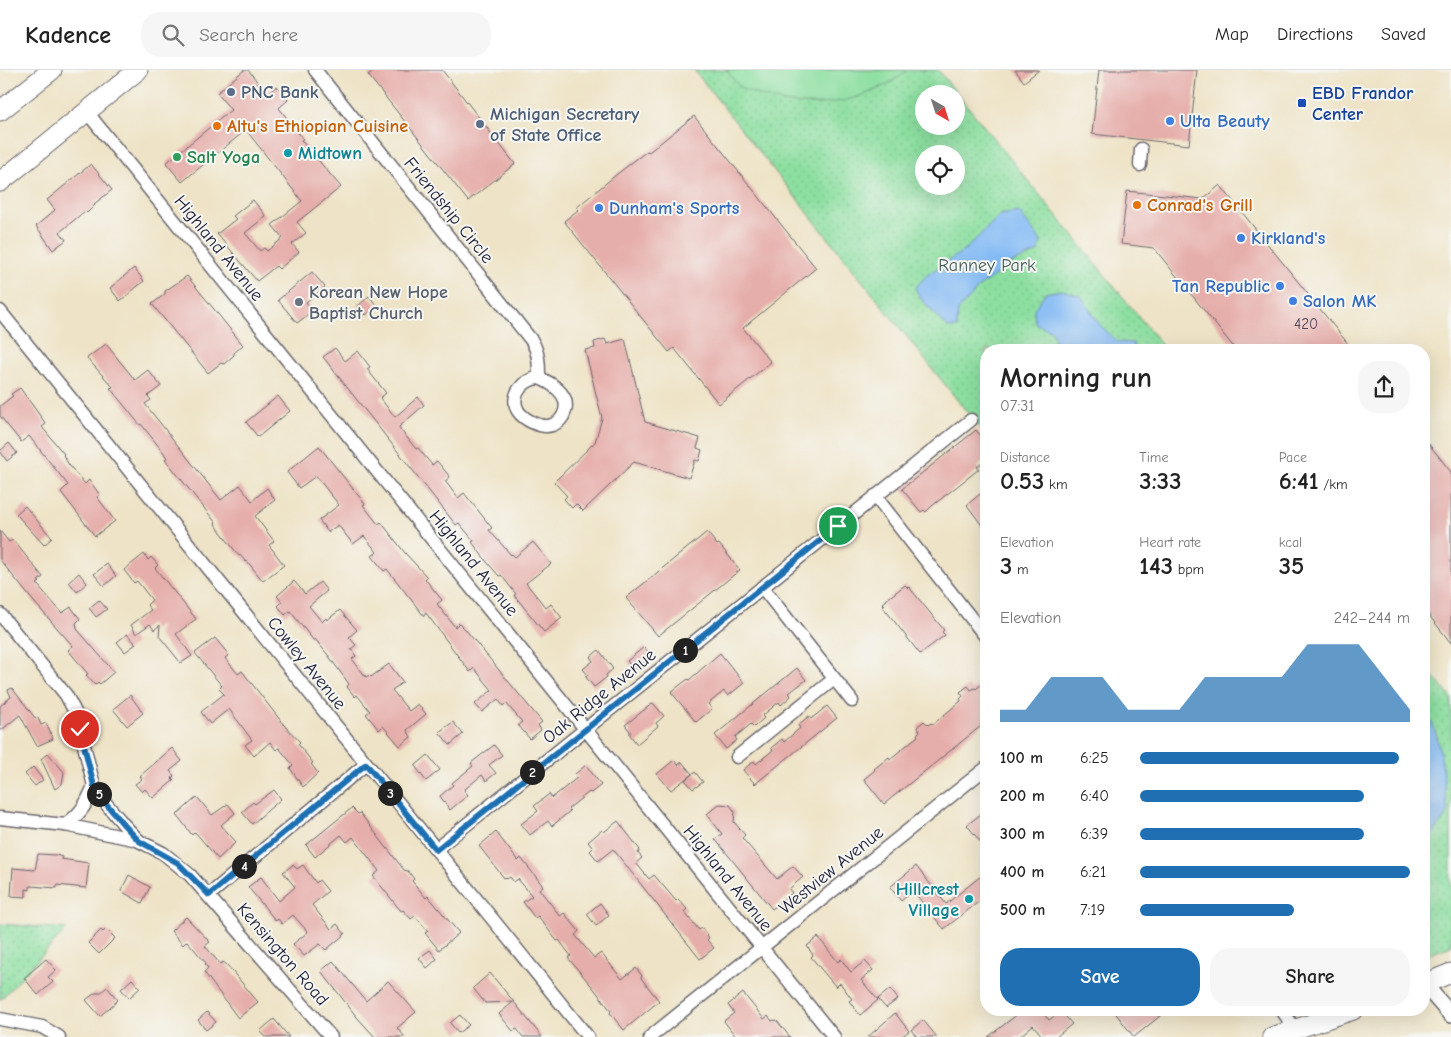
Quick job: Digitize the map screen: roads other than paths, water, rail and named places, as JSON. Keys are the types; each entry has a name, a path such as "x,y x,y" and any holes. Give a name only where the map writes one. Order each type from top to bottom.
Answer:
{"main road":[{"path":"0,111 52,70"},
{"path":"0,182 138,70"},
{"path":"1430,982 1451,973"},
{"path":"1272,1037 1335,1016"}],"street":[{"name":"Friendship Circle","path":"315,70 532,341 537,353 539,378"},
{"name":"Highland Avenue","path":"86,111 834,1037"},
{"path":"1140,165 1141,149"},
{"name":"Cowley Avenue","path":"0,311 588,1037"},
{"name":"Oak Ridge Avenue","path":"436,850 971,420"},
{"path":"875,496 980,629"},
{"path":"762,587 852,701"},
{"name":"Kensington Road","path":"0,614 71,703 80,729 94,786 113,813 139,841 178,863 209,895 331,1037"},
{"path":"737,757 834,679"},
{"path":"209,895 366,764"},
{"name":"Westview Avenue","path":"650,1037 980,773"},
{"path":"65,825 78,816 94,786"},
{"path":"0,818 65,825 139,841"},
{"path":"1430,991 1451,1015"},
{"path":"1286,1016 1295,1029"},
{"path":"0,1019 42,1027 59,1037"}],"water":[{"path":"1019,212 1041,241 1038,252 1012,263 980,286 958,311 957,328 948,328 921,299 915,288 927,275 966,249 1000,215"},
{"path":"1062,290 1081,296 1099,324 1118,342 1133,344 1052,344 1055,340 1052,331 1035,323 1034,309 1045,293"},
{"path":"1430,719 1438,744 1448,813 1430,838"}],"place":[{"name":"PNC Bank","path":"231,92"},
{"name":"EBD Frandor Center","path":"1302,103"},
{"name":"Ulta Beauty","path":"1170,121"},
{"name":"Michigan Secretary of State Office","path":"480,124"},
{"name":"Altu's Ethiopian Cuisine","path":"217,126"},
{"name":"Midtown","path":"288,153"},
{"name":"Salt Yoga","path":"177,157"},
{"name":"Conrad's Grill","path":"1137,205"},
{"name":"Dunham's Sports","path":"599,208"},
{"name":"Kirkland's","path":"1241,238"},
{"name":"Tan Republic","path":"1280,286"},
{"name":"Salon MK","path":"1293,301"},
{"name":"Korean New Hope Baptist Church","path":"299,302"},
{"name":"Hillcrest Village","path":"969,899"}],"park label":[{"name":"Ranney Park","path":"987,265"}]}
